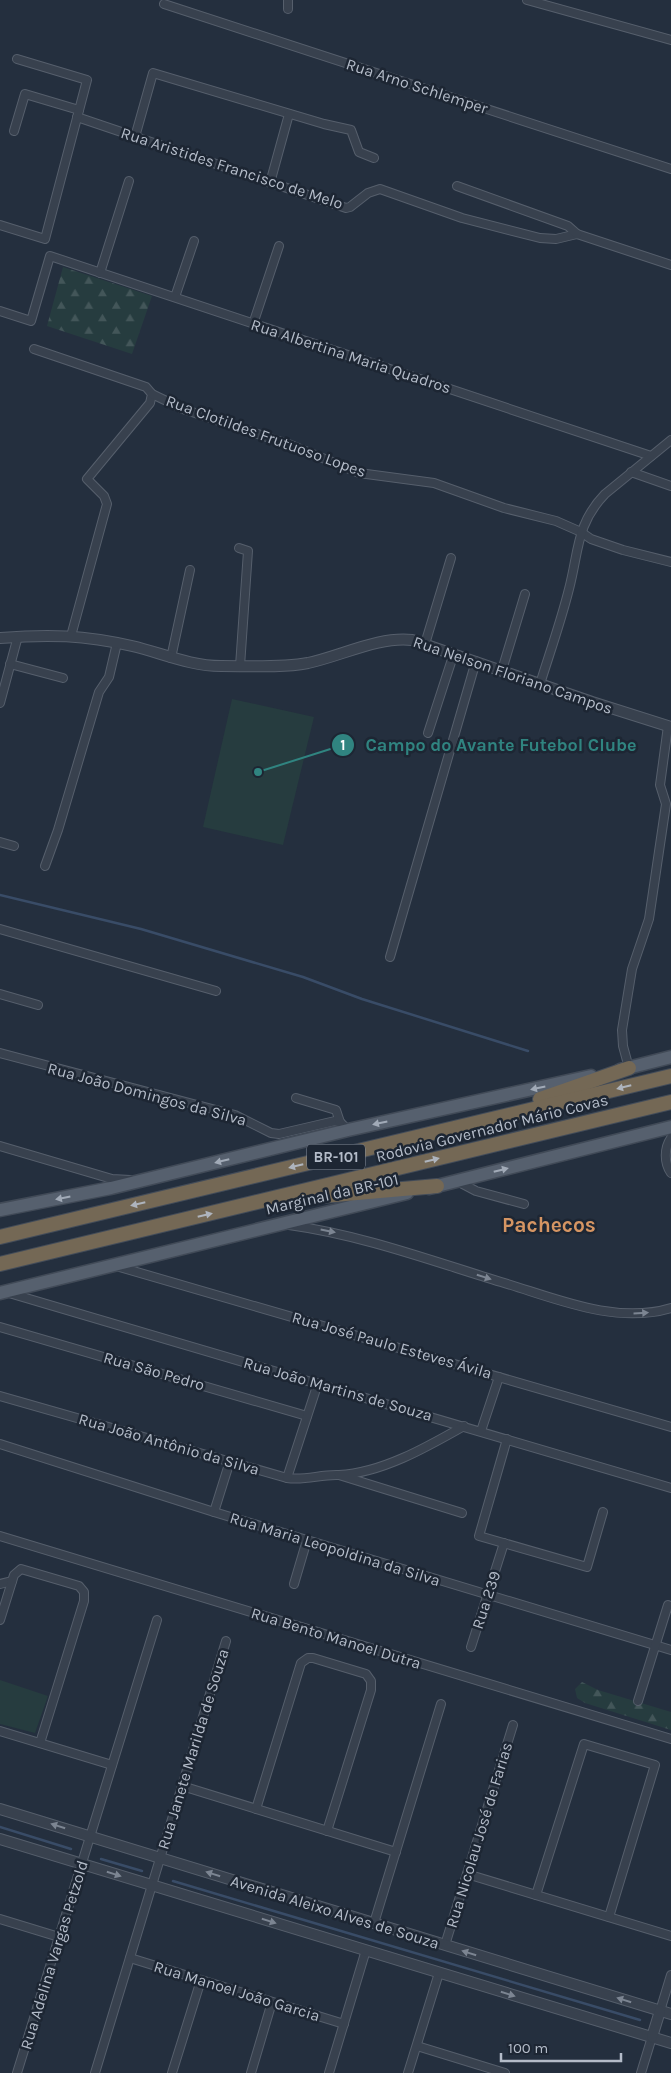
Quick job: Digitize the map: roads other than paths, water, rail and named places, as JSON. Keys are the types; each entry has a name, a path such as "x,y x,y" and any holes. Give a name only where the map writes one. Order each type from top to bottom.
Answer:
{"highway":[{"path":"464,1126 629,1068"},
{"name":"Rodovia Governador Mário Covas","path":"0,1238 671,1076"},
{"name":"Rodovia Governador Mário Covas","path":"0,1264 671,1102"},
{"path":"266,1200 437,1186"},
{"path":"0,1232 35,1229"}],"main road":[{"path":"0,1210 142,1181 344,1126 629,1068 671,1057"},
{"name":"Marginal da BR-101","path":"3,1292 671,1127"}],"street":[{"path":"288,0 288,10"},
{"path":"527,0 671,40"},
{"name":"Rua Arno Schlemper","path":"164,4 671,169"},
{"path":"0,225 45,239 87,80 17,59"},
{"path":"135,137 153,73 289,114 351,130 359,152 374,158"},
{"name":"Rua Aristides Francisco de Melo","path":"14,131 24,94 135,137 346,208 368,193 380,189 462,218 540,238 556,238 576,234 671,265"},
{"path":"270,183 289,114"},
{"path":"100,272 129,181"},
{"path":"457,186 568,226 576,234"},
{"path":"175,298 194,241"},
{"path":"254,324 279,246"},
{"name":"Rua Albertina Maria Quadros","path":"0,311 31,321 50,256 652,456"},
{"name":"Rua Clotildes Frutuoso Lopes","path":"34,349 146,387 152,394 183,409 291,445 359,473 434,483 504,508 556,521 581,532 591,539 623,550 671,562"},
{"path":"70,636 108,504 104,496 87,479 150,403 152,394"},
{"path":"540,684 569,590 581,532 598,502 631,472 671,440"},
{"path":"631,472 671,486"},
{"path":"239,548 248,551 240,666"},
{"path":"425,644 451,558"},
{"path":"171,658 190,570"},
{"path":"502,670 525,594"},
{"name":"Rua Nelson Floriano Campos","path":"0,638 46,634 70,636 116,643 201,665 240,666 302,664 397,639 412,640 670,726"},
{"path":"0,703 18,636"},
{"path":"46,866 99,692 109,677 116,643"},
{"path":"428,733 454,653"},
{"path":"390,957 476,661"},
{"path":"10,664 64,678"},
{"path":"629,1068 623,1046 622,1030 632,969 649,920 666,804 660,785 670,726"},
{"path":"0,842 14,846"},
{"path":"0,928 216,991"},
{"path":"0,994 38,1005"},
{"name":"Rua João Domingos da Silva","path":"0,1053 235,1115 271,1133 279,1134 335,1121 344,1126"},
{"path":"296,1098 336,1110 344,1126"},
{"path":"671,1138 666,1150 666,1159 671,1173"},
{"path":"0,1146 112,1179 142,1181"},
{"path":"457,1181 476,1191 524,1204"},
{"path":"280,1223 334,1232 554,1298 606,1311 643,1314 671,1308"},
{"name":"Rua José Paulo Esteves Ávila","path":"112,1265 671,1427"},
{"name":"Rua João Martins de Souza","path":"3,1292 671,1488"},
{"name":"Rua São Pedro","path":"0,1326 307,1416"},
{"path":"481,1431 499,1377"},
{"path":"287,1478 318,1383"},
{"name":"Rua João Antônio da Silva","path":"0,1396 287,1478 303,1480 323,1475 339,1476"},
{"path":"339,1476 361,1473 410,1454 464,1426"},
{"path":"507,1439 479,1536 587,1567 603,1512"},
{"name":"Rua Maria Leopoldina da Silva","path":"0,1444 214,1512 671,1650"},
{"path":"214,1512 230,1462"},
{"path":"339,1476 462,1512"},
{"name":"Rua Bento Manoel Dutra","path":"0,1536 671,1740"},
{"path":"294,1584 307,1540"},
{"name":"Rua 239","path":"471,1648 504,1543"},
{"path":"0,1620 17,1571 25,1570 70,1583 79,1586 84,1592 84,1601 40,1743"},
{"path":"0,1584 12,1581"},
{"path":"638,1701 668,1605"},
{"name":"Rua Adelina Vargas Petzold","path":"17,2073 157,1620"},
{"name":"Rua Janete Marilda de Souza","path":"95,2073 226,1641"},
{"path":"256,1809 299,1667 304,1660 313,1658 366,1674 371,1681 371,1690 327,1831"},
{"path":"374,1924 441,1704"},
{"name":"Rua Nicolau José de Farias","path":"445,1945 513,1725"},
{"path":"0,1731 112,1765"},
{"path":"536,1895 584,1744 655,1765 609,1917"},
{"path":"182,1786 396,1852"},
{"name":"Avenida Aleixo Alves de Souza","path":"0,1809 671,2014"},
{"name":"Avenida Aleixo Alves de Souza","path":"0,1839 671,2043"},
{"path":"467,1874 671,1936"},
{"path":"0,1919 59,1937"},
{"path":"329,2073 366,1950"},
{"name":"Rua Manoel João Garcia","path":"130,1958 344,2024"},
{"path":"408,2073 439,1973"},
{"path":"641,2073 671,1975"},
{"path":"172,2073 201,1980"},
{"path":"250,2073 272,2002"},
{"path":"416,2046 488,2070 505,2073"}],"waterway":[{"path":"0,895 141,929 303,977 362,999 528,1051"},
{"path":"0,1827 71,1849"},
{"path":"101,1859 142,1871"},
{"path":"173,1881 640,2020"}],"place":[{"name":"Campo do Avante Futebol Clube","path":"258,772"}],"district":[{"name":"Pachecos","path":"549,1225"}]}
